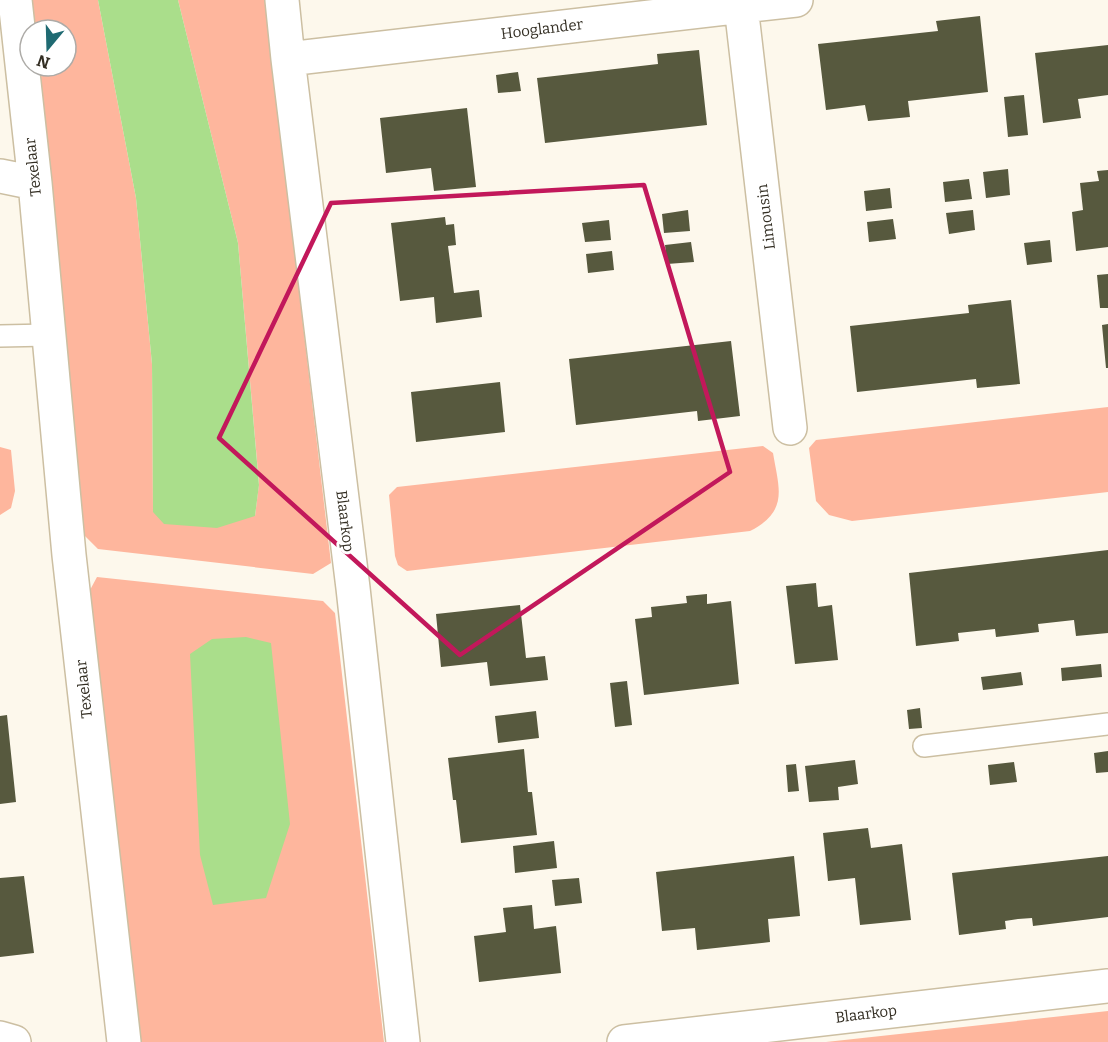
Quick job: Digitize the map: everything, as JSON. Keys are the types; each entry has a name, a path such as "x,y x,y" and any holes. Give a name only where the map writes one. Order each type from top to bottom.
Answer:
{"street":[{"name":"Texelaar","path":"15,0 36,183 69,555 124,1042"},
{"name":"Blaarkop","path":"282,0 353,588 403,1042"},
{"name":"Hooglander","path":"288,59 795,0"},
{"name":"Limousin","path":"741,6 790,428"},
{"path":"0,176 36,183"},
{"name":"Blaarkop","path":"624,1042 1108,986"},
{"path":"0,1038 14,1042"}],"lane":[{"path":"0,336 49,334"},
{"path":"924,746 1108,724"}],"highlighted area":[{"path":"644,185 730,472 460,655 219,438 331,203"}],"shaded area":[{"path":"24,0 98,0 136,198 152,364 153,512 255,516 259,484 238,243 178,0 265,0 331,563 313,574 98,549 83,534 33,78 78,78 78,18 28,18"},
{"path":"98,0 178,0 238,243 259,485 255,516 217,528 164,524 153,512 152,364 136,198"},
{"path":"1108,407 1108,492 852,521 829,515 816,501 809,448 816,440"},
{"path":"763,446 773,453 779,488 778,498 771,515 750,531 407,571 398,565 395,556 389,495 397,487"},
{"path":"0,447 11,450 15,491 11,508 0,515"},
{"path":"97,577 323,601 335,613 384,1042 139,1042 90,590"},
{"path":"246,637 271,643 290,824 266,898 213,905 200,855 190,654 212,639"},
{"path":"1108,1011 1108,1042 826,1042"}],"building":[{"path":"980,16 988,92 908,101 910,117 868,121 865,105 826,110 818,44 938,31 936,21"},
{"path":"1108,45 1108,95 1078,99 1081,118 1043,123 1035,53"},
{"path":"699,50 707,125 545,143 537,78 658,64 657,54"},
{"path":"518,72 521,91 498,93 496,75"},
{"path":"1024,95 1028,135 1008,137 1004,97"},
{"path":"467,108 476,187 434,191 431,168 386,173 380,118"},
{"path":"1008,169 1010,195 986,198 983,172"},
{"path":"1108,170 1108,247 1076,251 1072,212 1083,210 1080,183 1099,181 1097,171"},
{"path":"969,179 972,199 945,202 943,182"},
{"path":"890,188 892,208 866,211 864,191"},
{"path":"688,210 690,231 664,233 662,214"},
{"path":"973,210 975,230 949,234 946,213"},
{"path":"445,217 446,225 454,224 456,245 448,246 454,293 479,290 482,317 436,323 434,297 400,301 391,223"},
{"path":"893,219 896,239 869,242 867,222"},
{"path":"609,220 611,240 585,242 582,223"},
{"path":"1050,240 1052,262 1027,265 1024,243"},
{"path":"691,242 694,262 667,264 665,245"},
{"path":"612,251 614,270 588,273 586,254"},
{"path":"1108,274 1108,308 1100,308 1097,275"},
{"path":"1011,300 1020,384 977,388 976,379 857,392 850,326 969,313 968,305"},
{"path":"1108,324 1108,368 1106,368 1102,325"},
{"path":"731,341 740,416 698,421 697,411 576,425 569,359"},
{"path":"500,382 505,432 416,442 411,392"},
{"path":"1108,550 1108,633 1076,636 1074,620 1038,624 1039,632 996,637 995,629 958,633 959,641 916,646 909,573"},
{"path":"816,583 818,607 832,605 838,660 795,664 786,586"},
{"path":"707,594 707,604 731,601 739,684 644,695 635,619 652,617 651,607 687,603 686,596"},
{"path":"520,605 526,658 545,656 548,680 490,686 487,662 441,667 436,614"},
{"path":"1101,664 1102,677 1062,681 1061,668"},
{"path":"1021,672 1023,685 983,690 981,677"},
{"path":"627,681 632,725 615,727 610,683"},
{"path":"920,708 922,728 909,729 907,710"},
{"path":"536,711 539,738 498,743 495,716"},
{"path":"7,715 16,802 0,804 0,716"},
{"path":"524,749 528,792 532,792 537,835 461,843 448,758"},
{"path":"1108,751 1108,772 1096,773 1094,753"},
{"path":"855,760 858,784 838,787 839,800 809,802 805,766"},
{"path":"1014,762 1017,782 990,785 988,765"},
{"path":"796,764 799,791 788,792 786,765"},
{"path":"868,828 871,848 902,844 911,920 860,925 855,878 828,881 823,833"},
{"path":"554,841 557,868 515,873 513,846"},
{"path":"794,856 800,916 768,919 770,942 697,950 695,928 662,931 656,872"},
{"path":"1108,856 1108,917 1033,926 1032,918 1018,919 1005,921 1006,929 959,935 952,873"},
{"path":"24,876 34,953 0,957 0,878"},
{"path":"579,878 582,903 555,906 552,880"},
{"path":"532,905 534,929 556,926 561,973 479,982 474,936 506,932 503,908"}]}
